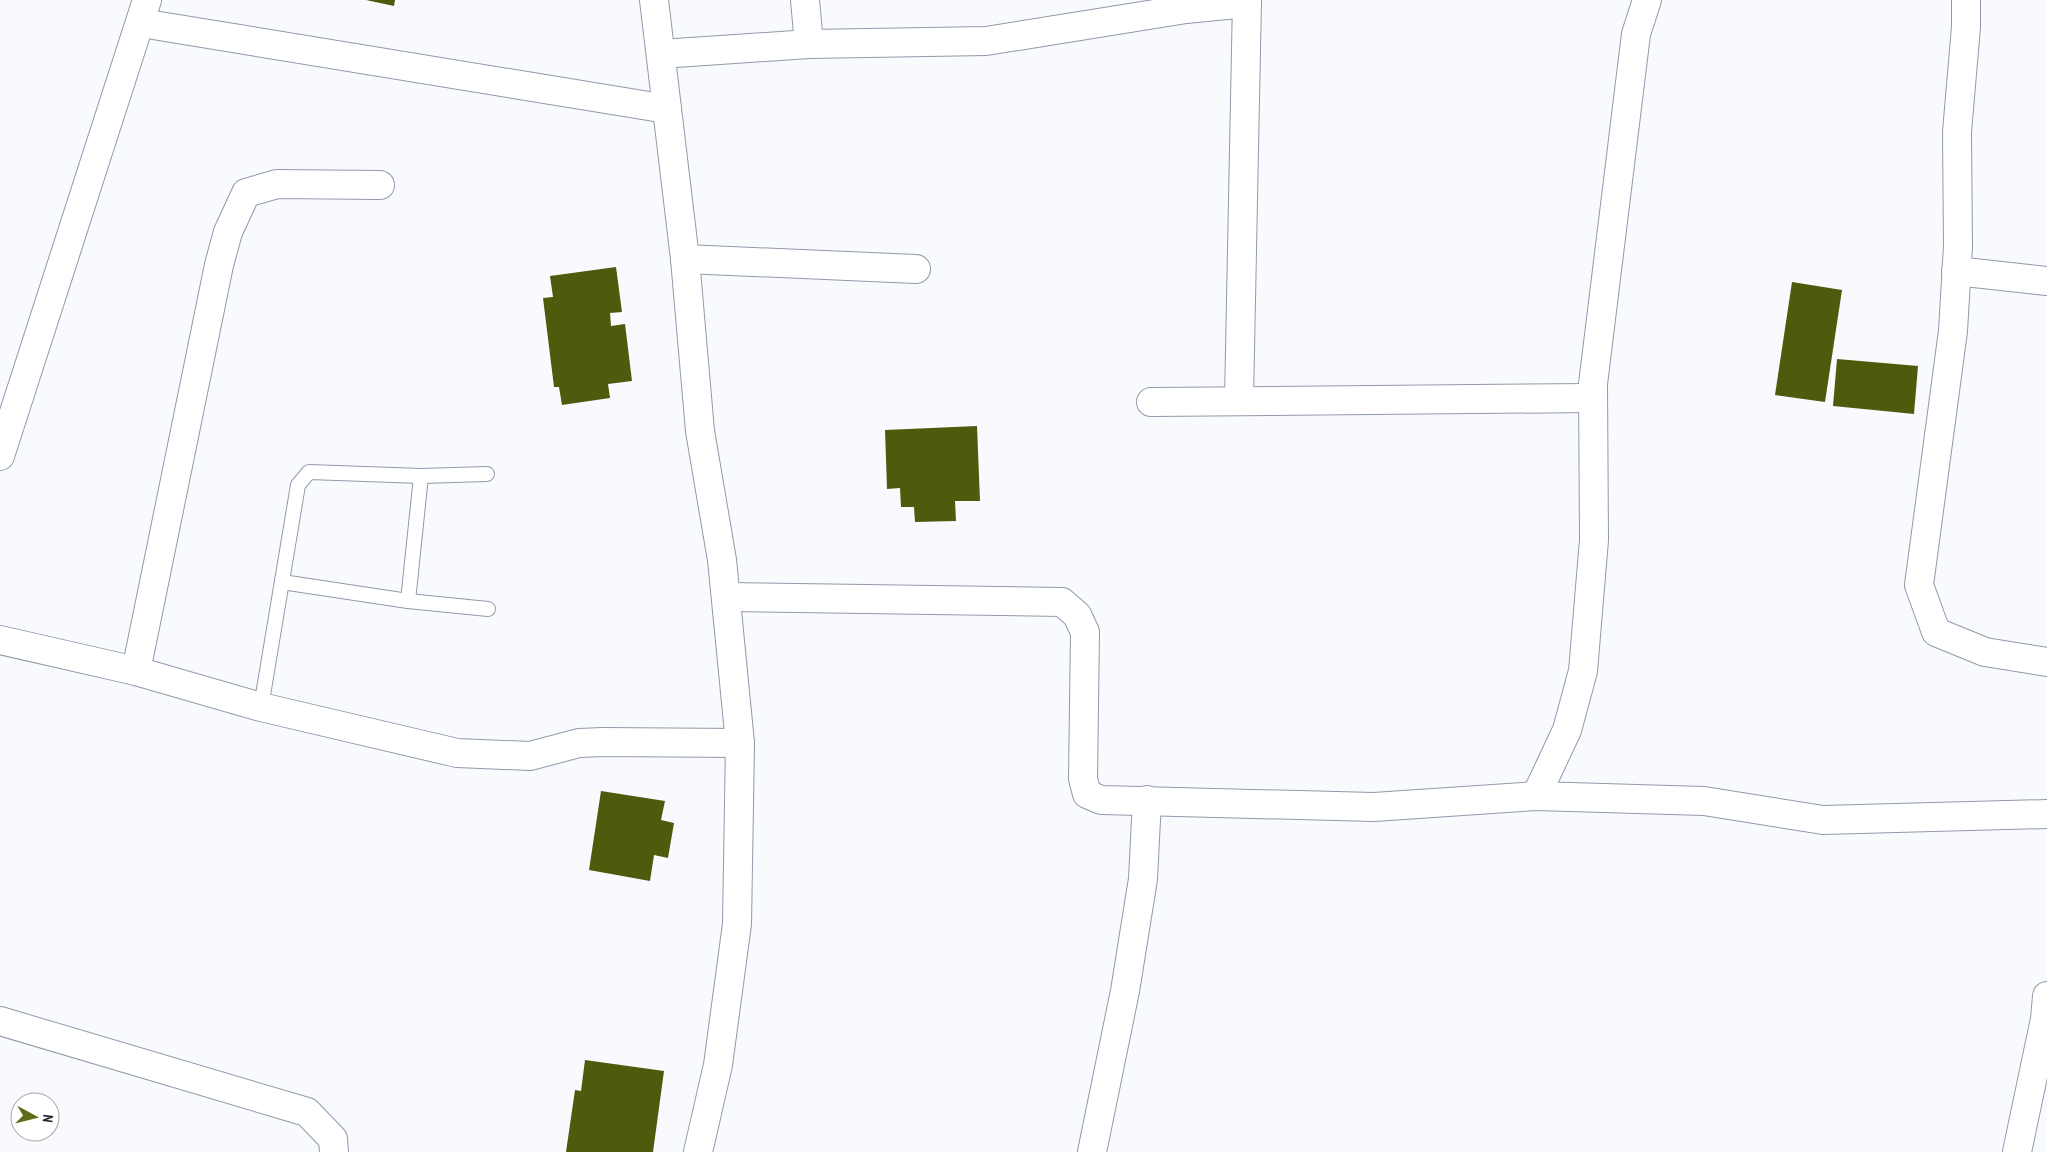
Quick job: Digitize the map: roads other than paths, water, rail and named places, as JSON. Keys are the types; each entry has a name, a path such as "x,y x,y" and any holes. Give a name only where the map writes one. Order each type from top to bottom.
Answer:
{"street":[{"path":"654,0 684,259 700,432 726,597 740,743 737,924 718,1065 698,1152"},
{"path":"804,0 809,44"},
{"path":"1536,796 1567,730 1583,672 1594,540 1593,384 1636,34 1647,0"},
{"path":"1966,0 1966,27 1957,132 1956,271 1953,331 1919,585 1936,632 1985,652 2047,662"},
{"path":"661,54 809,44 986,41 1186,9 1247,2 1239,400"},
{"path":"0,456 144,11 667,109"},
{"path":"136,671 219,265 228,232 246,193 277,184 380,184"},
{"path":"684,259 916,269"},
{"path":"1956,271 2047,281"},
{"path":"1152,402 1593,398"},
{"path":"726,597 1062,602 1077,615 1085,632 1083,779 1087,794 1101,800 1374,807 1536,796 1704,801 1823,820 2047,814"},
{"path":"0,640 136,671 261,707 457,753 530,756 579,744 603,742 740,743"},
{"path":"1092,1152 1125,991 1143,879 1147,800"},
{"path":"2017,1152 2046,1011"},
{"path":"0,1022 308,1112 333,1139 334,1152"}],"lane":[{"path":"261,707 298,485 309,472 421,476 487,474"},
{"path":"408,601 421,476"},
{"path":"282,582 408,601 488,609"}]}
